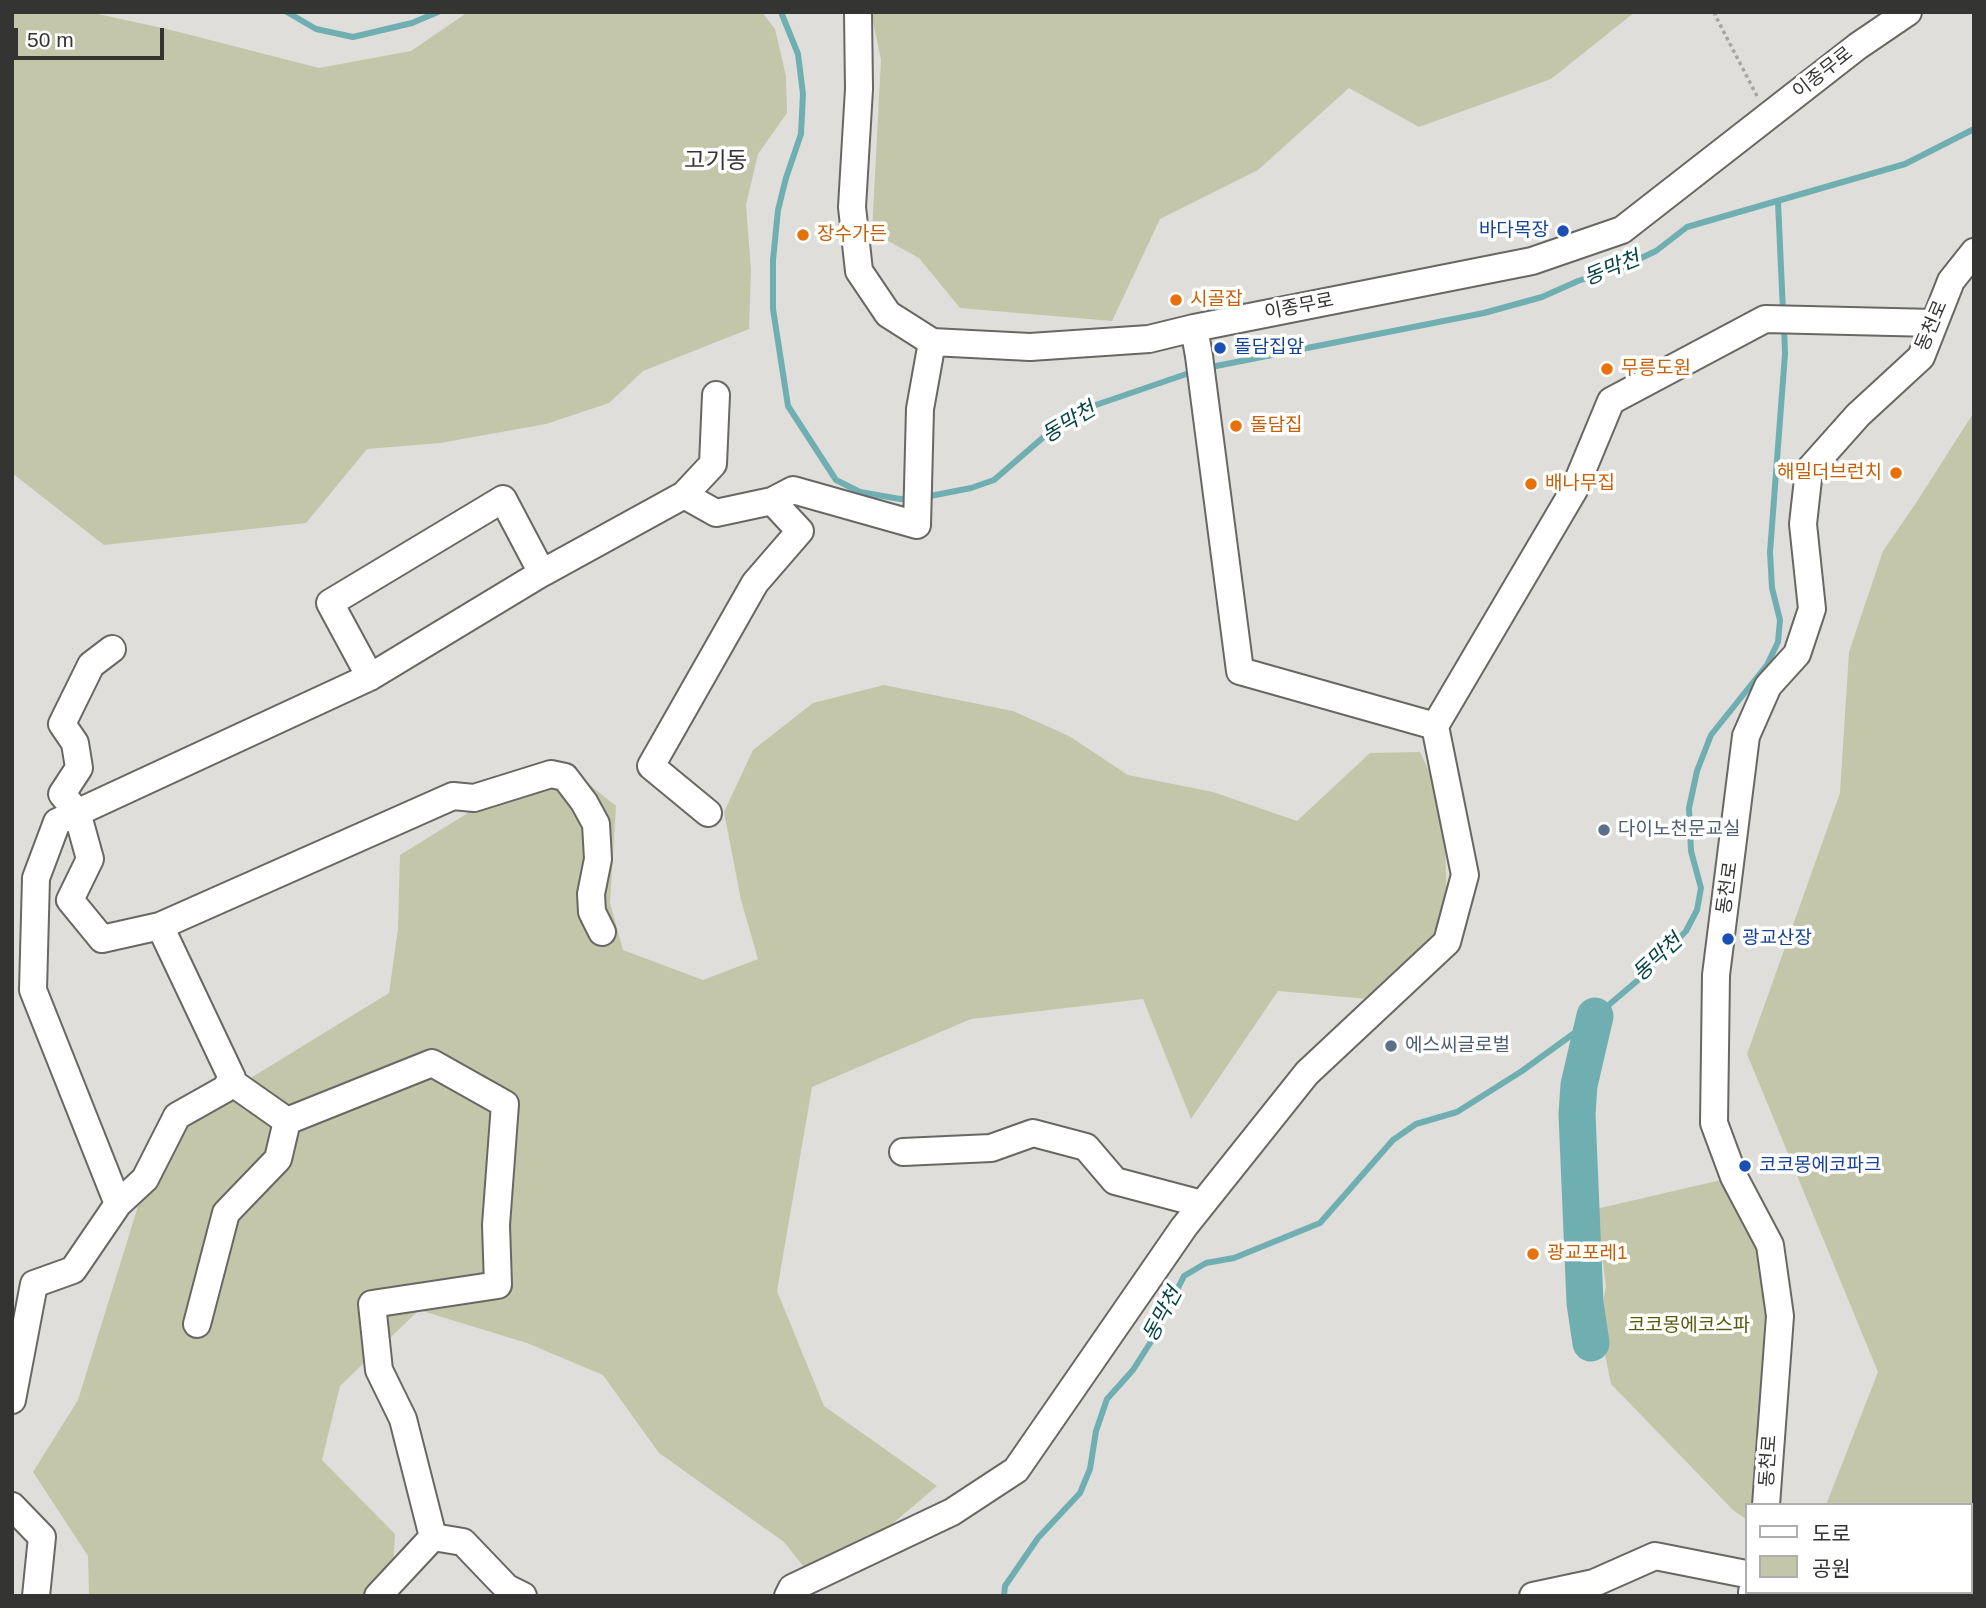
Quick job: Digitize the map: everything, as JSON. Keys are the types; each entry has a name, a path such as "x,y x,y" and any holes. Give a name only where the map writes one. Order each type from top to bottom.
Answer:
{"street":[{"name":"이종무로","path":"858,12 859,89 852,206 859,271 888,314 932,342 1030,347 1149,339 1532,261 1622,230 1858,46 1908,12"},
{"name":"동천로","path":"1766,1503 1780,1316 1770,1245 1734,1177 1714,1123 1716,975 1746,736 1768,686 1797,654 1812,609 1803,524 1809,470 1858,415 1921,357 1951,281 1974,251"},
{"path":"785,1593 952,1512 1016,1470 1202,1203 1307,1073 1447,942 1465,875 1435,726 1574,489 1611,401 1765,319 1934,323"},
{"path":"1194,328 1240,671 1435,726"},
{"path":"684,495 716,513 772,501 793,490 917,525 920,408 932,342"},
{"path":"118,1204 33,990 36,878 57,822 370,677 542,573 684,495 713,464 716,395"},
{"path":"370,677 330,603 503,499 542,573"},
{"path":"708,813 651,766 755,583 800,531 772,501"},
{"path":"112,649 91,665 62,724 75,743 79,768 62,794 76,812 90,859 70,900 102,940 160,926 453,796 474,799 551,774 565,777 596,824 598,859 591,894 592,912 602,932"},
{"path":"12,1400 34,1284 73,1270 118,1204 145,1179 177,1116 225,1089 232,1078 160,926"},
{"path":"287,1121 432,1063 505,1104 496,1225 498,1285 372,1304 379,1370 402,1419 433,1537"},
{"path":"230,1081 287,1121"},
{"path":"197,1324 226,1213 278,1159 287,1121"},
{"path":"903,1152 991,1148 1033,1133 1086,1147 1115,1181 1202,1203"},
{"path":"12,1506 42,1537 36,1596"},
{"path":"378,1596 433,1537"},
{"path":"433,1537 463,1542 507,1588 523,1596"},
{"path":"1533,1596 1594,1583 1655,1556 1744,1574"}],"path":[{"path":"1716,12 1715,15 1767,117"}],"green space":[{"path":"12,12 89,12 319,68 411,51 468,12 762,12 775,29 786,76 787,113 758,154 746,205 751,270 749,329 643,371 609,403 546,424 440,443 367,449 306,523 104,545 12,473"},
{"path":"871,12 1635,12 1551,79 1419,127 1349,88 1258,170 1160,219 1112,321 960,308 919,258 872,232 881,60"},
{"path":"1974,412 1974,1596 1844,1596 1843,1594 1972,1594 1972,1503 1827,1503 1878,1372 1747,1054 1840,793 1849,652 1883,551"},
{"path":"884,685 1013,711 1069,736 1128,775 1213,792 1297,821 1370,753 1420,752 1444,803 1447,913 1391,1001 1278,991 1191,1119 1143,999 971,1019 812,1087 777,1291 824,1406 937,1486 819,1586 784,1542 659,1453 603,1375 527,1343 419,1310 340,1386 322,1460 395,1534 391,1596 89,1596 88,1556 33,1472 78,1400 139,1203 197,1111 389,993 398,929 400,855 497,795 586,782 616,806 610,903 623,950 703,980 758,959 741,900 724,812 753,750 813,703"},
{"name":"코코몽에코스파","path":"1734,1177 1780,1316 1766,1503 1744,1503 1744,1518 1733,1510 1611,1384 1599,1325 1606,1286 1596,1209"}],"waterway":[{"name":"동막천","path":"287,12 316,29 353,37 412,23 438,12"},
{"name":"동막천","path":"781,12 798,54 803,94 801,134 778,210 773,260 773,309 788,406 836,480 860,492 900,499 911,498"},
{"name":"동막천","path":"1206,368 1484,313 1542,297 1578,281 1622,267 1656,251 1687,227 1905,164 1974,129"},
{"name":"동막천","path":"1778,202 1783,311"},
{"name":"동막천","path":"1004,1596 1005,1586 1038,1538 1080,1493 1090,1469 1096,1431 1107,1399 1133,1370 1152,1340 1184,1276 1206,1263 1234,1258 1320,1223 1393,1140 1416,1124 1457,1112 1522,1071 1584,1026 1644,975 1686,931 1697,910 1701,888 1691,851 1689,808 1697,771 1711,735 1767,665 1778,642 1780,620 1772,588 1770,552 1785,354 1784,326"},
{"name":"동막천","path":"925,497 971,488 994,480 1054,428 1090,407 1195,371"},
{"name":"동막천","path":"1591,1343 1585,1303 1577,1114 1579,1085 1595,1016"}],"place":[{"name":"바다목장","path":"1563,231"},
{"name":"장수가든","path":"803,235"},
{"name":"시골잡","path":"1176,300"},
{"name":"돌담집앞","path":"1220,348"},
{"name":"무릉도원","path":"1607,369"},
{"name":"돌담집","path":"1236,426"},
{"name":"해밀더브런치","path":"1896,473"},
{"name":"배나무집","path":"1531,484"},
{"name":"다이노천문교실","path":"1604,830"},
{"name":"광교산장","path":"1728,939"},
{"name":"에스씨글로벌","path":"1391,1046"},
{"name":"코코몽에코파크","path":"1745,1166"},
{"name":"광교포레1","path":"1533,1254"}],"district":[{"name":"고기동","path":"716,162"}]}
